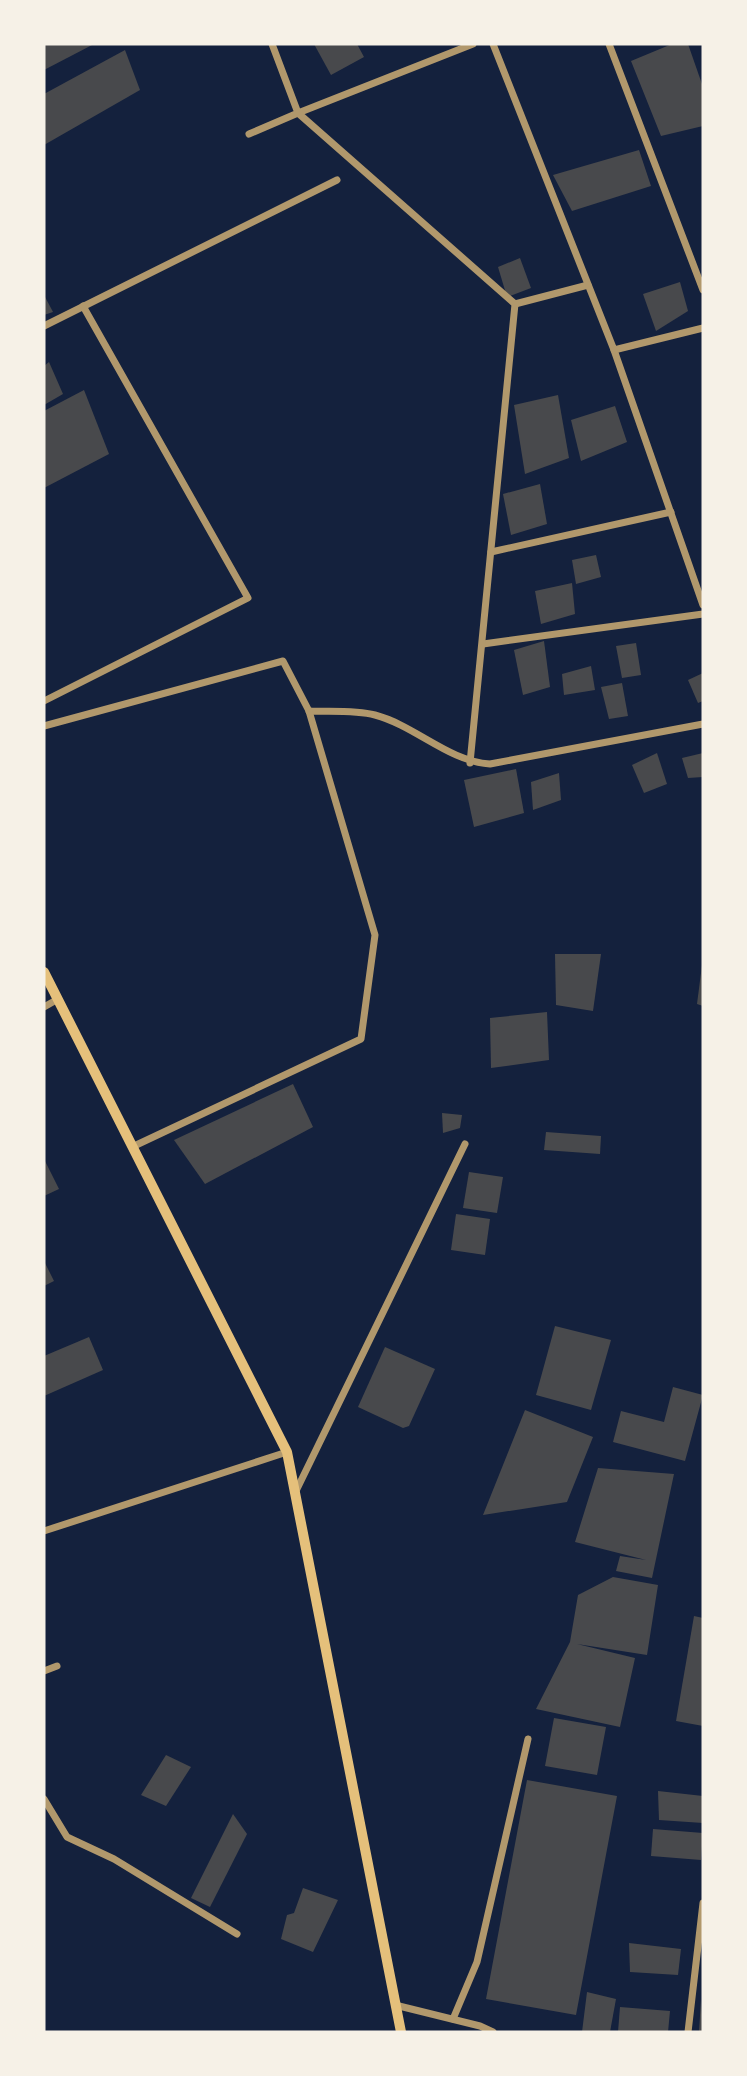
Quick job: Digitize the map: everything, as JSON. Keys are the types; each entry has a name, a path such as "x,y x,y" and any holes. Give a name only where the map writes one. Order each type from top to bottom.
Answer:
{"main road":[{"path":"44,972 287,1452 401,2032"}],"street":[{"path":"272,44 298,113 515,304"},
{"path":"249,134 472,44"},
{"path":"493,44 614,350 703,604"},
{"path":"609,44 703,290"},
{"path":"44,326 337,180"},
{"path":"515,304 588,285"},
{"path":"470,763 515,304"},
{"path":"44,701 248,598 83,306"},
{"path":"614,350 703,328"},
{"path":"491,552 671,512"},
{"path":"483,644 703,614"},
{"path":"44,726 283,661 309,711 375,934 361,1039 132,1146"},
{"path":"309,711 373,714 417,732 470,763 490,764 703,724"},
{"path":"44,1007 58,999"},
{"path":"296,1491 465,1144"},
{"path":"44,1531 287,1452"},
{"path":"44,1671 57,1666"},
{"path":"453,2019 477,1962 528,1739"},
{"path":"44,1799 67,1837 114,1859 237,1934"},
{"path":"688,2032 703,1903"},
{"path":"395,2005 493,2032"}],"building":[{"path":"44,44 94,44 44,70"},
{"path":"314,44 357,44 364,57 331,75"},
{"path":"672,44 688,44 703,87 703,126 661,136 631,61"},
{"path":"125,50 140,90 44,145 44,94"},
{"path":"639,150 651,186 572,211 553,175"},
{"path":"520,258 531,288 507,297 498,267"},
{"path":"680,282 688,311 656,331 643,294"},
{"path":"44,295 53,312 44,315"},
{"path":"49,362 63,394 44,405 44,366"},
{"path":"84,390 109,454 44,488 44,411"},
{"path":"558,395 569,458 525,474 514,405"},
{"path":"615,406 627,442 581,461 571,420"},
{"path":"540,484 547,524 511,535 503,494"},
{"path":"596,555 601,577 576,584 572,560"},
{"path":"572,583 575,614 541,624 535,591"},
{"path":"544,641 550,687 523,695 514,650"},
{"path":"636,643 641,675 622,678 616,646"},
{"path":"591,666 595,690 564,695 562,674"},
{"path":"703,673 703,701 698,703 688,680"},
{"path":"622,683 628,716 609,719 601,687"},
{"path":"657,753 667,784 644,793 632,765"},
{"path":"703,753 703,777 688,778 682,758"},
{"path":"516,769 524,813 474,827 464,780"},
{"path":"559,773 561,800 533,810 531,782"},
{"path":"555,954 601,954 593,1011 556,1005"},
{"path":"703,965 703,1006 697,1004"},
{"path":"547,1012 549,1060 491,1068 490,1018"},
{"path":"293,1084 313,1127 205,1184 174,1140"},
{"path":"442,1113 462,1115 460,1128 443,1133"},
{"path":"546,1132 601,1136 600,1154 544,1150"},
{"path":"44,1159 59,1189 44,1196"},
{"path":"469,1172 503,1177 497,1213 463,1208"},
{"path":"456,1214 490,1219 485,1255 451,1250"},
{"path":"44,1261 54,1281 44,1286"},
{"path":"555,1326 611,1340 591,1410 536,1395"},
{"path":"89,1337 103,1370 44,1396 44,1356"},
{"path":"385,1347 435,1369 409,1426 403,1428 358,1407"},
{"path":"673,1387 703,1395 685,1461 613,1442 621,1411 664,1422"},
{"path":"525,1410 593,1437 567,1502 483,1515"},
{"path":"598,1468 674,1474 652,1578 616,1571 620,1556 646,1560 575,1542"},
{"path":"613,1577 658,1585 647,1655 577,1644 635,1658 620,1727 536,1709 570,1642 578,1595"},
{"path":"694,1616 703,1618 703,1726 676,1721"},
{"path":"554,1718 606,1727 597,1775 545,1766"},
{"path":"166,1755 191,1767 166,1806 141,1795"},
{"path":"527,1780 617,1796 576,2015 486,1999"},
{"path":"658,1791 703,1796 703,1823 659,1820"},
{"path":"233,1814 247,1834 210,1907 191,1898"},
{"path":"653,1829 703,1833 701,1860 651,1856"},
{"path":"303,1888 338,1900 313,1952 281,1939 287,1915 294,1913"},
{"path":"629,1943 681,1949 678,1975 630,1972"},
{"path":"587,1992 616,1999 610,2032 582,2032"},
{"path":"701,1999 703,2032 699,2032"},
{"path":"620,2007 670,2011 668,2032 618,2032"}]}
